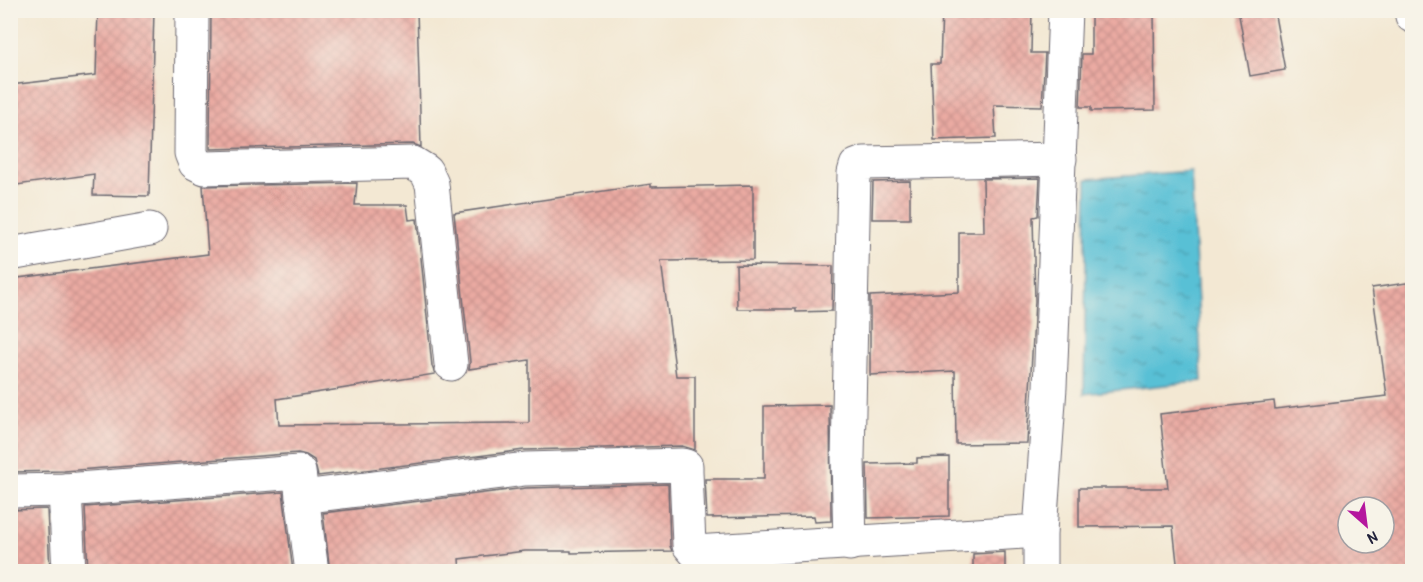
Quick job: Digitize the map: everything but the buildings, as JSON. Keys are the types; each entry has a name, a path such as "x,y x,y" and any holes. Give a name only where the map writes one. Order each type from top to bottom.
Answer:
{"street":[{"path":"192,10 191,153 195,163 205,168 413,163 426,171 432,184 451,364"},
{"path":"1040,572 1040,531 1050,387 1065,10"},
{"path":"1411,10 1413,16"},
{"path":"850,544 848,458 854,172 856,166 864,163 1060,159"},
{"path":"10,254 150,229"},
{"path":"302,497 525,469 682,465 686,466 689,545 695,552 1040,531"},
{"path":"10,491 64,490 298,472 312,572"},
{"path":"64,490 69,572"}],"water":[{"path":"1191,171 1202,381 1084,394 1087,179"}]}
